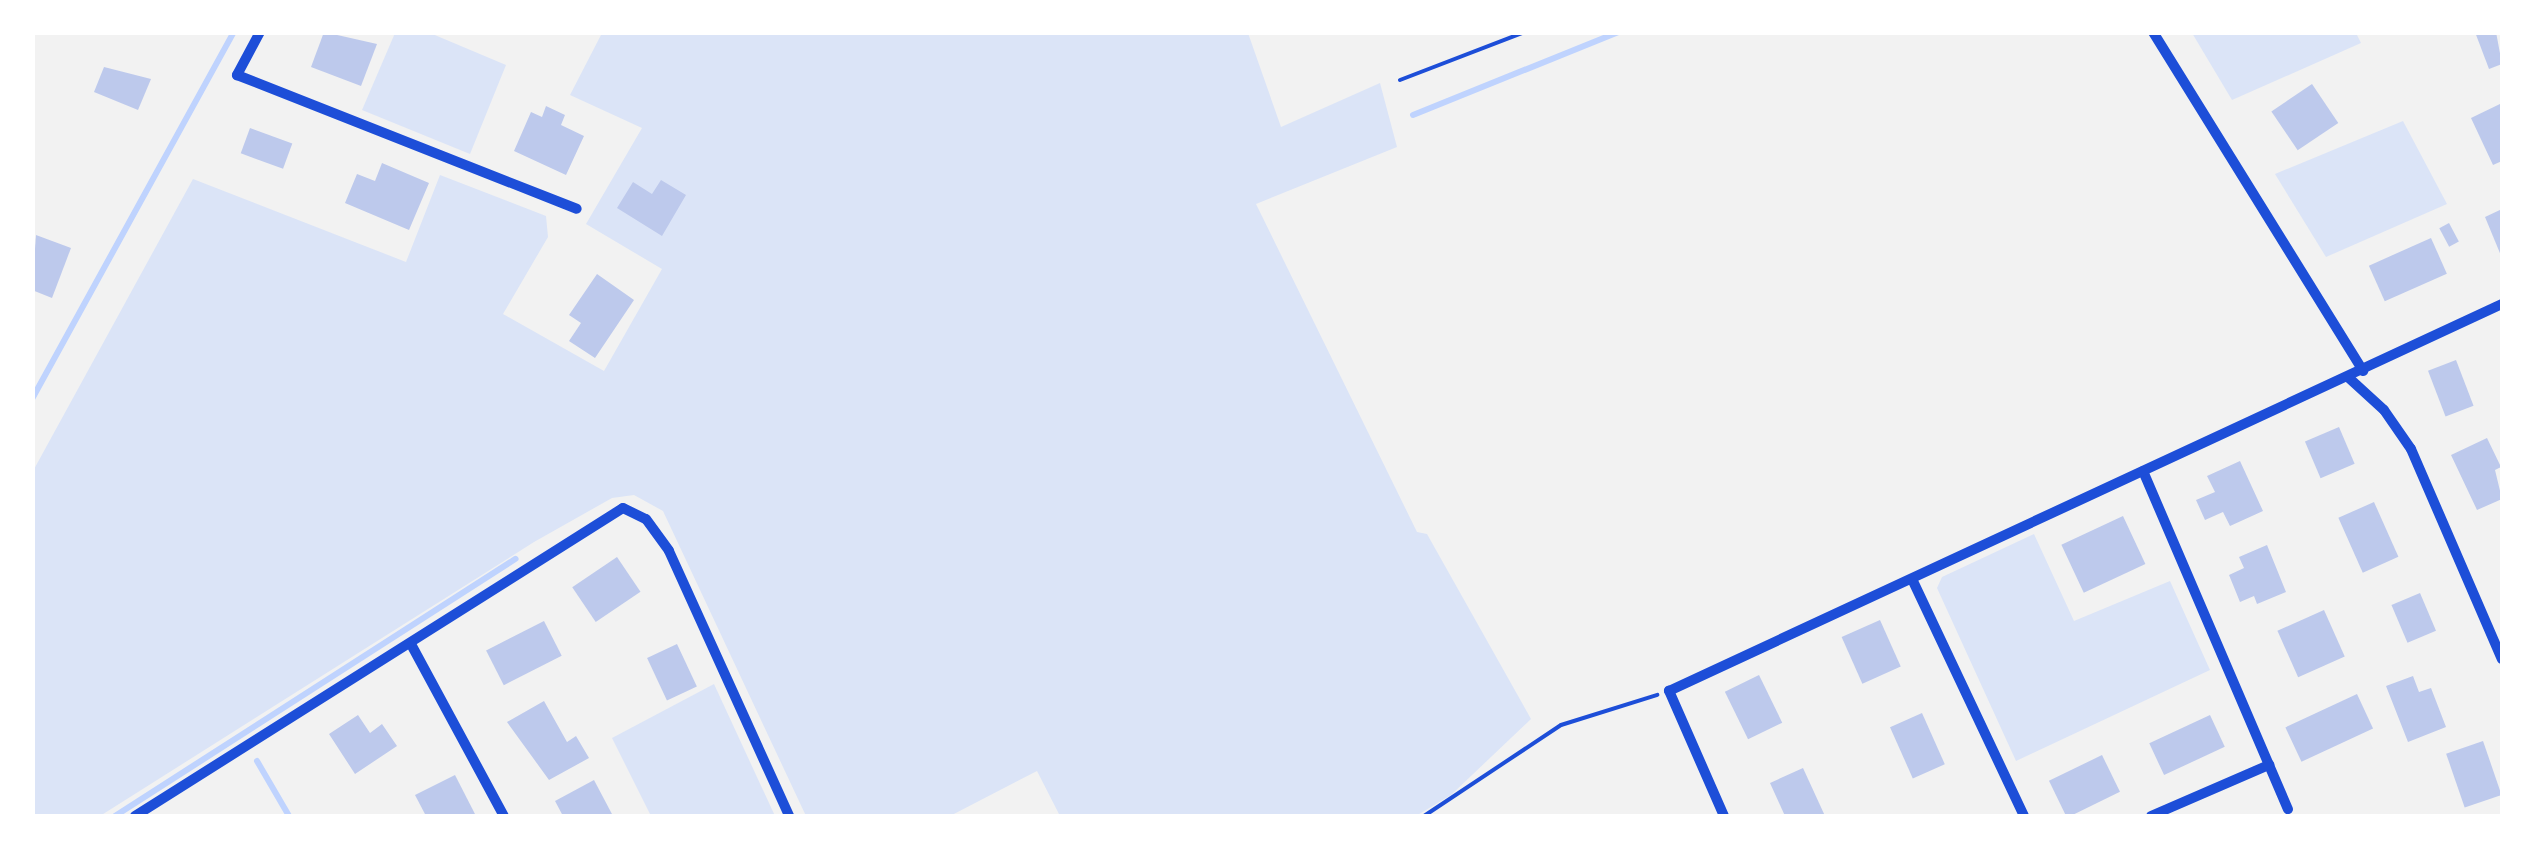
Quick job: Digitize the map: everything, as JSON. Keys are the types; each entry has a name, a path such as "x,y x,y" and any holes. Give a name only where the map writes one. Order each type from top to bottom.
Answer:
{"street":[{"path":"260,32 237,75 577,208"},
{"path":"2153,32 2362,371"},
{"path":"1724,816 1668,691 2502,304"},
{"path":"2348,378 2384,410 2411,449 2502,659"},
{"path":"2144,471 2288,809"},
{"path":"135,816 412,646 623,508 646,519 668,551 789,816"},
{"path":"1912,579 2024,816"},
{"path":"412,646 504,816"},
{"path":"2151,816 2268,765"}],"path":[{"path":"1400,80 1525,32"},
{"path":"1424,816 1561,724 1668,691"}],"shaded area":[{"path":"395,33 430,33 506,65 470,154 362,110"},
{"path":"602,33 1248,33 1281,127 1380,83 1397,147 1256,204 1417,532 1427,534 1531,719 1451,795 1416,816 1060,816 1037,771 950,816 806,816 663,511 634,495 612,498 534,542 100,816 33,816 33,471 193,179 406,262 440,175 546,216 548,237 503,314 604,371 662,269 586,224 642,128 570,95"},
{"path":"2192,33 2356,33 2361,43 2232,100"},
{"path":"2403,121 2447,204 2326,257 2275,174"},
{"path":"2034,534 2074,621 2170,581 2210,670 2016,761 1937,588 1942,577"},
{"path":"714,684 775,816 651,816 612,738"}],"building":[{"path":"324,32 377,44 361,86 311,67"},
{"path":"2475,32 2496,32 2502,64 2489,69"},
{"path":"104,67 151,79 138,110 94,92"},
{"path":"2312,84 2338,123 2298,150 2271,111"},
{"path":"2502,103 2502,161 2493,165 2471,118"},
{"path":"546,106 565,115 561,125 584,136 566,175 514,151 531,112 542,117"},
{"path":"250,128 292,143 283,169 241,153"},
{"path":"382,163 429,183 409,230 345,203 357,174 375,181"},
{"path":"661,180 686,195 662,236 617,208 633,182 652,194"},
{"path":"2502,209 2502,258 2485,217"},
{"path":"2449,223 2459,242 2449,247 2439,228"},
{"path":"36,235 71,248 52,298 32,290"},
{"path":"2431,238 2447,274 2385,301 2369,266"},
{"path":"597,274 634,300 595,358 569,341 581,323 569,315"},
{"path":"2456,360 2474,406 2446,416 2428,371"},
{"path":"2339,427 2355,464 2321,478 2305,441"},
{"path":"2487,438 2501,467 2495,470 2502,499 2477,510 2451,455"},
{"path":"2240,461 2263,511 2230,526 2223,512 2205,520 2196,500 2215,492 2207,476"},
{"path":"2374,502 2398,557 2363,573 2338,518"},
{"path":"2123,516 2145,564 2084,593 2061,545"},
{"path":"2267,545 2286,592 2257,604 2254,596 2240,602 2229,575 2244,568 2239,557"},
{"path":"617,557 640,592 596,622 572,587"},
{"path":"2420,593 2436,631 2407,643 2391,605"},
{"path":"2324,610 2345,657 2298,677 2277,631"},
{"path":"1880,620 1901,667 1862,684 1842,637"},
{"path":"544,621 562,656 504,685 486,651"},
{"path":"677,644 697,687 667,701 647,658"},
{"path":"1759,675 1782,723 1748,739 1725,692"},
{"path":"2413,676 2419,692 2431,688 2446,727 2408,742 2386,686"},
{"path":"2357,694 2373,728 2301,762 2285,727"},
{"path":"544,701 567,742 576,736 589,758 549,780 507,722"},
{"path":"1922,713 1945,764 1913,778 1890,727"},
{"path":"358,715 370,733 382,724 397,746 355,774 329,734"},
{"path":"2210,715 2225,747 2164,775 2149,743"},
{"path":"2483,741 2502,795 2465,808 2446,754"},
{"path":"2102,755 2120,792 2066,816 2049,781"},
{"path":"1803,768 1825,816 1785,816 1770,783"},
{"path":"455,775 476,816 426,816 415,795"},
{"path":"594,780 613,816 563,816 555,801"}],"waterway":[{"path":"32,399 234,32"},
{"path":"1413,115 1618,32"},
{"path":"115,816 516,559"},
{"path":"257,761 289,816"}]}
